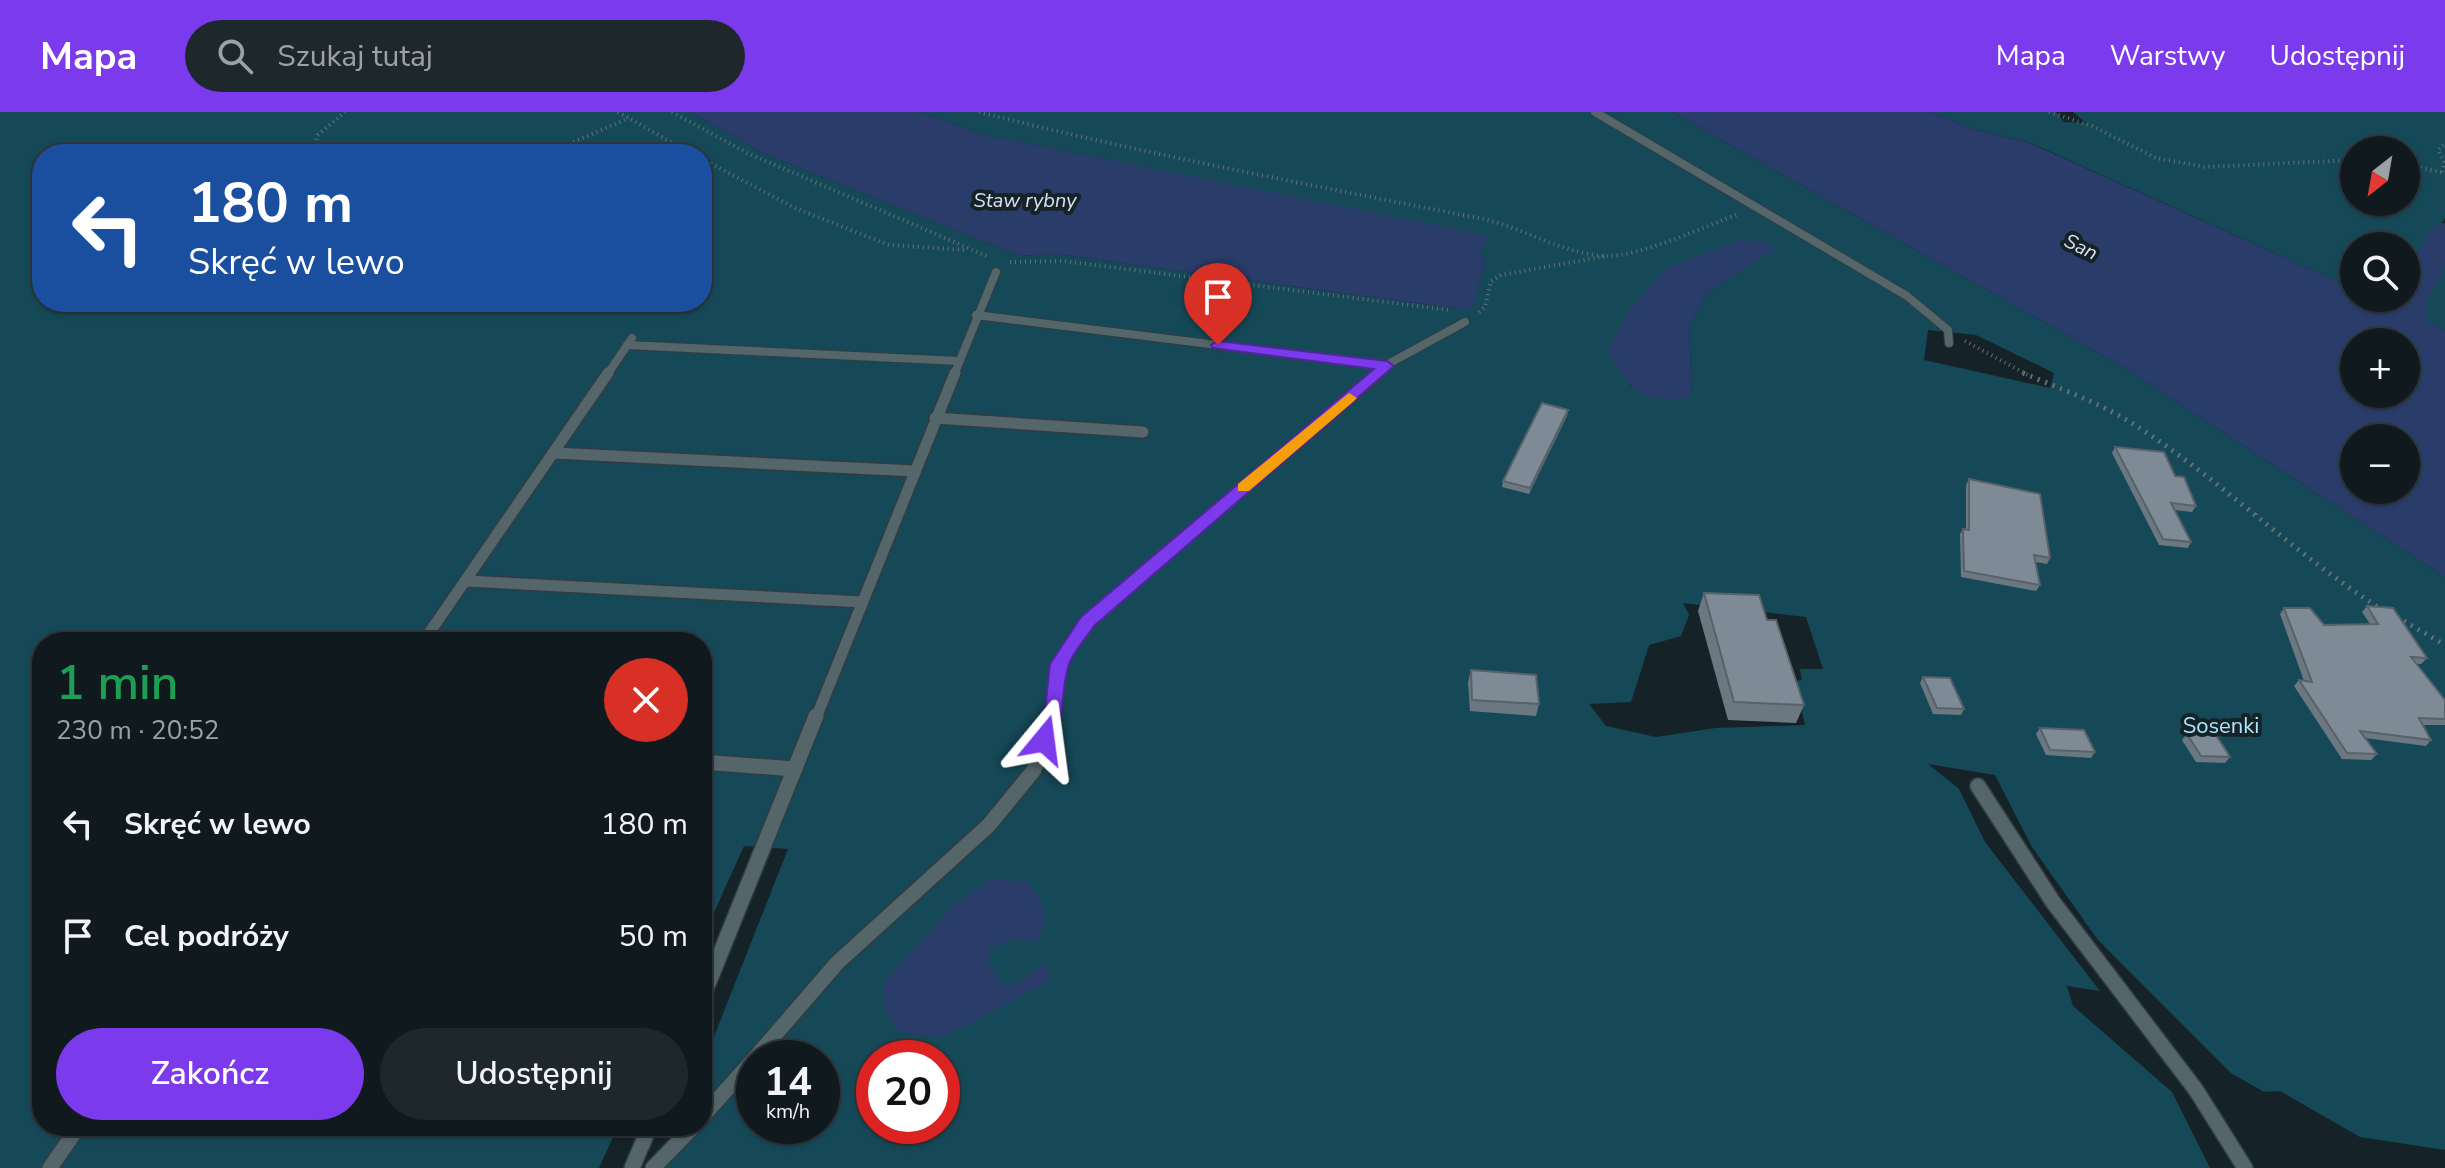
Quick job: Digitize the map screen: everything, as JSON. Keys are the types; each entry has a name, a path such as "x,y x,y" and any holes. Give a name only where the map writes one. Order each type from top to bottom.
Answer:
{"lane":[{"path":"1595,112 1907,296 1948,330 1949,343"},
{"path":"712,966 996,272"},
{"path":"976,315 1387,366"},
{"path":"771,1040 837,963 989,825 1034,770 1054,710 1060,664 1087,622 1387,366 1463,317"},
{"path":"430,632 629,342 958,361"},
{"path":"935,418 1143,432"},
{"path":"554,453 914,471"},
{"path":"466,581 862,602"},
{"path":"712,763 795,769"},
{"path":"1978,786 2030,872 2188,1076 2245,1168"},
{"path":"712,1106 736,1080"},
{"path":"50,1168 72,1136"},
{"path":"632,1168 646,1136"},
{"path":"653,1168 684,1136"}],"path":[{"path":"316,144 321,132 345,112"},
{"path":"618,112 674,144"},
{"path":"672,112 747,153 997,261 1063,261 1463,317"},
{"path":"979,112 1092,141 1500,222 1554,244 1607,256"},
{"path":"2049,112 2092,126 2156,158 2205,167 2340,161"},
{"path":"569,144 629,118"},
{"path":"2420,168 2443,173 2444,162 2438,150 2445,144"},
{"path":"712,164 795,208 889,245 975,250"},
{"path":"1476,313 1485,307 1491,281 1501,275 1628,253 1759,208"},
{"path":"1948,330 2007,367 2058,386 2131,423 2176,454 2290,548 2342,584 2445,645"}],"green space":[{"name":"Sosenki","path":"0,112 690,112 765,154 1020,256 1056,254 1460,309 1472,308 1486,262 1480,254 1487,237 985,135 919,112 1672,112 2125,368 2445,577 2445,1150 2360,1137 2280,1091 2264,1092 2231,1073 2098,940 2032,847 1995,775 1928,764 1959,789 1985,842 2100,991 2067,986 2073,1006 2172,1092 2210,1168 663,1168 675,1136 712,1136 712,1042 788,849 744,846 712,917 712,632 32,632 32,1136 613,1136 599,1168 0,1168","holes":["1740,240 1775,248 1707,293 1689,326 1692,391 1630,386","1928,330 1976,335 2054,373 2050,388 1924,360","1683,603 1806,617 1823,669 1800,669 1802,680 1795,681 1805,725 1716,728 1656,737 1606,726 1589,704 1631,702 1649,645 1681,636 1689,615"]},
{"path":"1931,112 2056,112 2064,122 2086,123 2073,112 2445,112 2445,218 2420,264 2420,232 2340,232 2340,283 2031,143 1973,129"},
{"path":"2445,247 2445,330 2413,316 2414,312 2420,312 2420,294"}],"water":[{"name":"Staw rybny","path":"690,112 919,112 985,135 1470,232 1488,237 1480,254 1486,262 1472,309 1460,309 1056,254 1020,256 765,154"},
{"name":"San","path":"1672,112 1931,112 1973,129 2030,143 2340,283 2340,312 2406,312 2445,330 2445,577 2125,368"},
{"path":"1741,240 1766,242 1776,248 1707,293 1689,326 1692,391 1687,398 1671,399 1647,396 1638,391 1630,385 1607,352 1631,307 1668,267"},
{"path":"992,878 1028,882 1041,904 1044,924 1037,941 1012,939 990,948 988,962 1002,984 1020,982 1044,963 1050,972 1048,982 943,1037 904,1033 894,1026 883,1003 883,983 953,906"}],"building":[{"path":"1542,403 1568,410 1530,488 1503,481"},
{"path":"2115,447 2164,452 2175,476 2184,477 2196,506 2171,503 2191,542 2163,539"},
{"path":"1969,479 2040,494 2050,558 2034,555 2040,585 1964,571 1963,529 1969,530"},
{"path":"1704,593 1759,595 1767,620 1776,620 1804,705 1734,702"},
{"path":"2367,606 2393,608 2427,658 2411,657 2445,700 2445,719 2419,718 2431,740 2360,731 2377,754 2347,753 2299,680 2312,682 2284,608 2310,608 2324,625 2378,624"},
{"path":"1471,670 1536,675 1539,704 1472,700"},
{"path":"1923,677 1950,678 1964,709 1937,708"},
{"path":"2040,728 2084,730 2095,752 2050,750"},
{"path":"2187,734 2216,735 2230,757 2201,756"}],"waterway":[{"path":"2408,328 2407,305 2445,233"}],"slow traffic":[{"path":"1244,487 1349,398"}],"route":[{"path":"1044,740 1054,710 1060,664 1087,622 1387,366 1218,345"}]}
